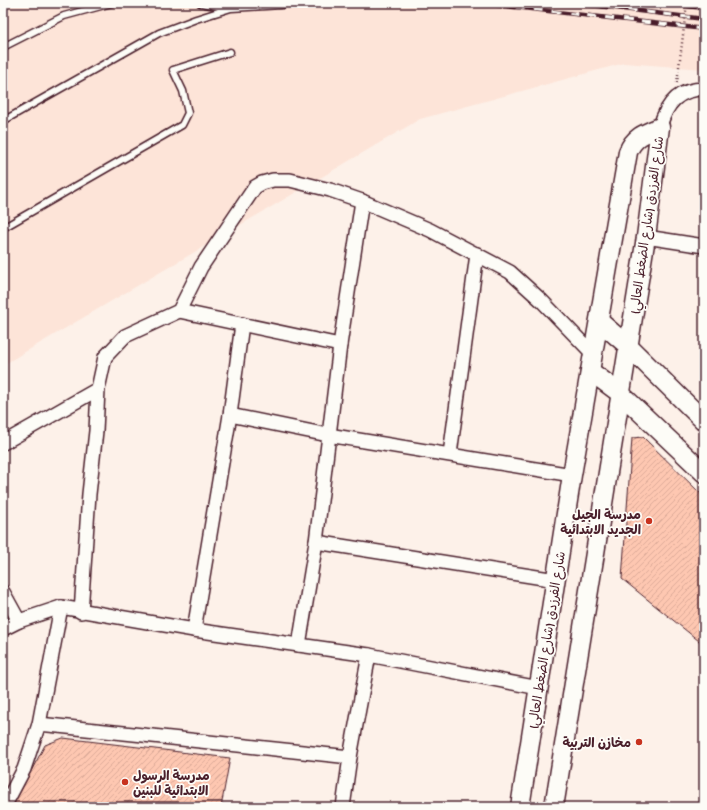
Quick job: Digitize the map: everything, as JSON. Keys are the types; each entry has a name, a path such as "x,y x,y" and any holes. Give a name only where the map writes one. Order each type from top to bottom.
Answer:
{"street":[{"path":"660,127 665,111 674,99 683,93 692,90 704,89"},
{"name":"شارع الفرزدق (شارع الضغط العالي)","path":"554,807 646,237 660,127"},
{"name":"شارع الفرزدق (شارع الضغط العالي)","path":"520,807 572,475 628,152 634,140 660,127"},
{"path":"179,311 201,267 255,187 272,180 290,180 330,190 362,201 430,230 510,272 542,301 592,362 621,394 704,473"},
{"path":"299,645 316,542 340,345 362,201"},
{"path":"646,237 704,246"},
{"path":"450,454 477,254"},
{"path":"81,612 98,389 106,357 125,336 179,311 340,345"},
{"path":"599,321 628,346 704,421"},
{"path":"194,630 230,415 242,324"},
{"path":"3,443 98,389"},
{"path":"230,415 328,434 572,475"},
{"path":"316,542 556,580"},
{"path":"3,592 20,621"},
{"path":"4,807 24,769 39,724 62,607"},
{"path":"3,629 20,621 62,607 81,612 194,630 369,655 539,688"},
{"path":"343,807 350,756 369,655"},
{"path":"39,724 350,756"}],"lane":[{"path":"3,47 64,16 112,3"},
{"path":"200,3 231,8 282,5"},
{"path":"3,121 160,33 196,19 231,8"},
{"path":"3,228 182,126 188,113 182,91 173,70 230,52"}],"path":[{"path":"674,99 687,3"}],"shaded area":[{"path":"3,3 704,3 704,69 624,63 420,119 3,365"}],"building":[{"name":"مدرسة الجيل الجديد الابتدائية","path":"643,437 704,497 704,645 622,579 632,438"},
{"name":"مدرسة الرسول الابتدائية للبنين","path":"63,738 230,758 221,807 12,807 45,745"}],"railway":[{"path":"480,3 704,29"},
{"path":"574,3 704,19"},
{"path":"661,3 704,8"}],"place":[{"name":"مدرسة الجيل الجديد الابتدائية","path":"649,521"},
{"name":"مخازن التربية","path":"639,742"},
{"name":"مدرسة الرسول الابتدائية للبنين","path":"125,782"}]}
